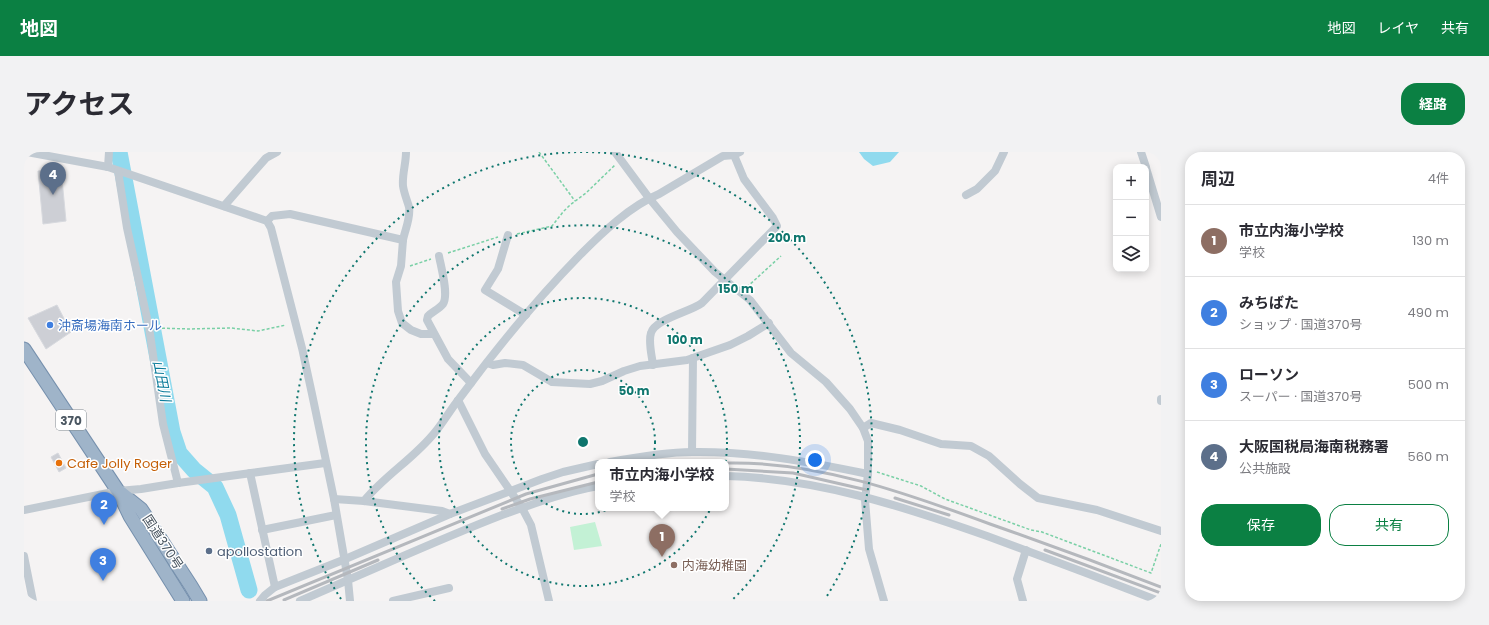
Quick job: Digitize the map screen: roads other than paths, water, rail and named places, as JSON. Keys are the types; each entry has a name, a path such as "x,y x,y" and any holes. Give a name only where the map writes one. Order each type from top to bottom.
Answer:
{"highway":[{"name":"国道370号","path":"24,349 118,491 130,516 183,601"},
{"name":"国道370号","path":"118,491 141,509 200,601"}],"street":[{"path":"27,152 108,167 267,222 271,228 296,323 310,386 325,463 334,499 343,560 348,580 350,601"},
{"path":"108,167 109,152"},
{"path":"224,206 266,158 277,152"},
{"path":"406,152 403,187 409,207 400,269 396,282 397,298 402,323 411,330 421,334 433,334"},
{"path":"615,152 649,198 677,232 715,272 750,300 791,353 826,382 850,409 863,428 868,442 868,471 865,496 869,548 884,601"},
{"path":"966,195 977,189 995,171 1004,152"},
{"path":"1141,152 1145,164"},
{"path":"364,501 373,490 416,454 436,432 487,362 526,315 562,273 606,229 649,198 659,194 723,156 737,153 744,179 773,218 777,226 697,306 664,321 653,329 650,334 650,340 653,365"},
{"path":"119,172 127,228 149,327 163,424 178,483"},
{"path":"1149,178 1161,217"},
{"path":"267,222 272,216 290,214 403,240"},
{"path":"508,236 498,269 485,290 526,315"},
{"path":"439,256 444,278 445,298 442,305 429,314 427,318 433,334 448,359 471,383"},
{"path":"487,362 493,365 505,363 523,365 552,382 590,384 602,381 624,370 693,358 730,345 769,323"},
{"path":"692,452 693,358"},
{"path":"458,400 485,454 522,508 531,525 549,601"},
{"path":"863,428 871,424 900,430 941,444 971,446 989,456 1038,498 1097,510 1161,530"},
{"path":"630,459 692,452 763,456 868,471"},
{"path":"24,510 118,491 201,481 325,463"},
{"path":"260,601 275,587 343,560 450,514 563,472 595,465"},
{"path":"250,473 275,587"},
{"path":"729,476 754,476 800,483 865,496 933,516 1159,601"},
{"path":"300,601 465,529 564,494 595,487"},
{"path":"334,499 364,501 442,511 450,514"},
{"path":"262,530 336,515"},
{"path":"1023,601 1017,579 1026,550"},
{"path":"24,556 26,575 33,601"},
{"path":"393,601 422,598 449,588"}],"water":[{"path":"859,152 899,152 890,162 873,166 864,159"}],"waterway":[{"name":"山田川","path":"119,152 172,432 179,453 194,470 215,487 228,515 249,590"}],"railway":[{"path":"729,463 794,467 861,481 958,512 1161,587"},
{"path":"729,469 793,473 867,490"},
{"path":"267,601 526,494 595,475"},
{"path":"502,509 530,499 595,483"},
{"path":"895,498 949,515"},
{"path":"1045,550 1161,593"},
{"path":"284,600 378,560"}],"place":[{"name":"大阪国税局海南税務署","path":"53,195"},
{"name":"沖斎場海南ホール","path":"50,325"},
{"name":"Cafe Jolly Roger","path":"59,463"},
{"name":"みちばた","path":"104,525"},
{"name":"apollostation","path":"209,551"},
{"name":"市立内海小学校","path":"662,557"},
{"name":"内海幼稚園","path":"674,565"},
{"name":"ローソン","path":"103,581"}]}
